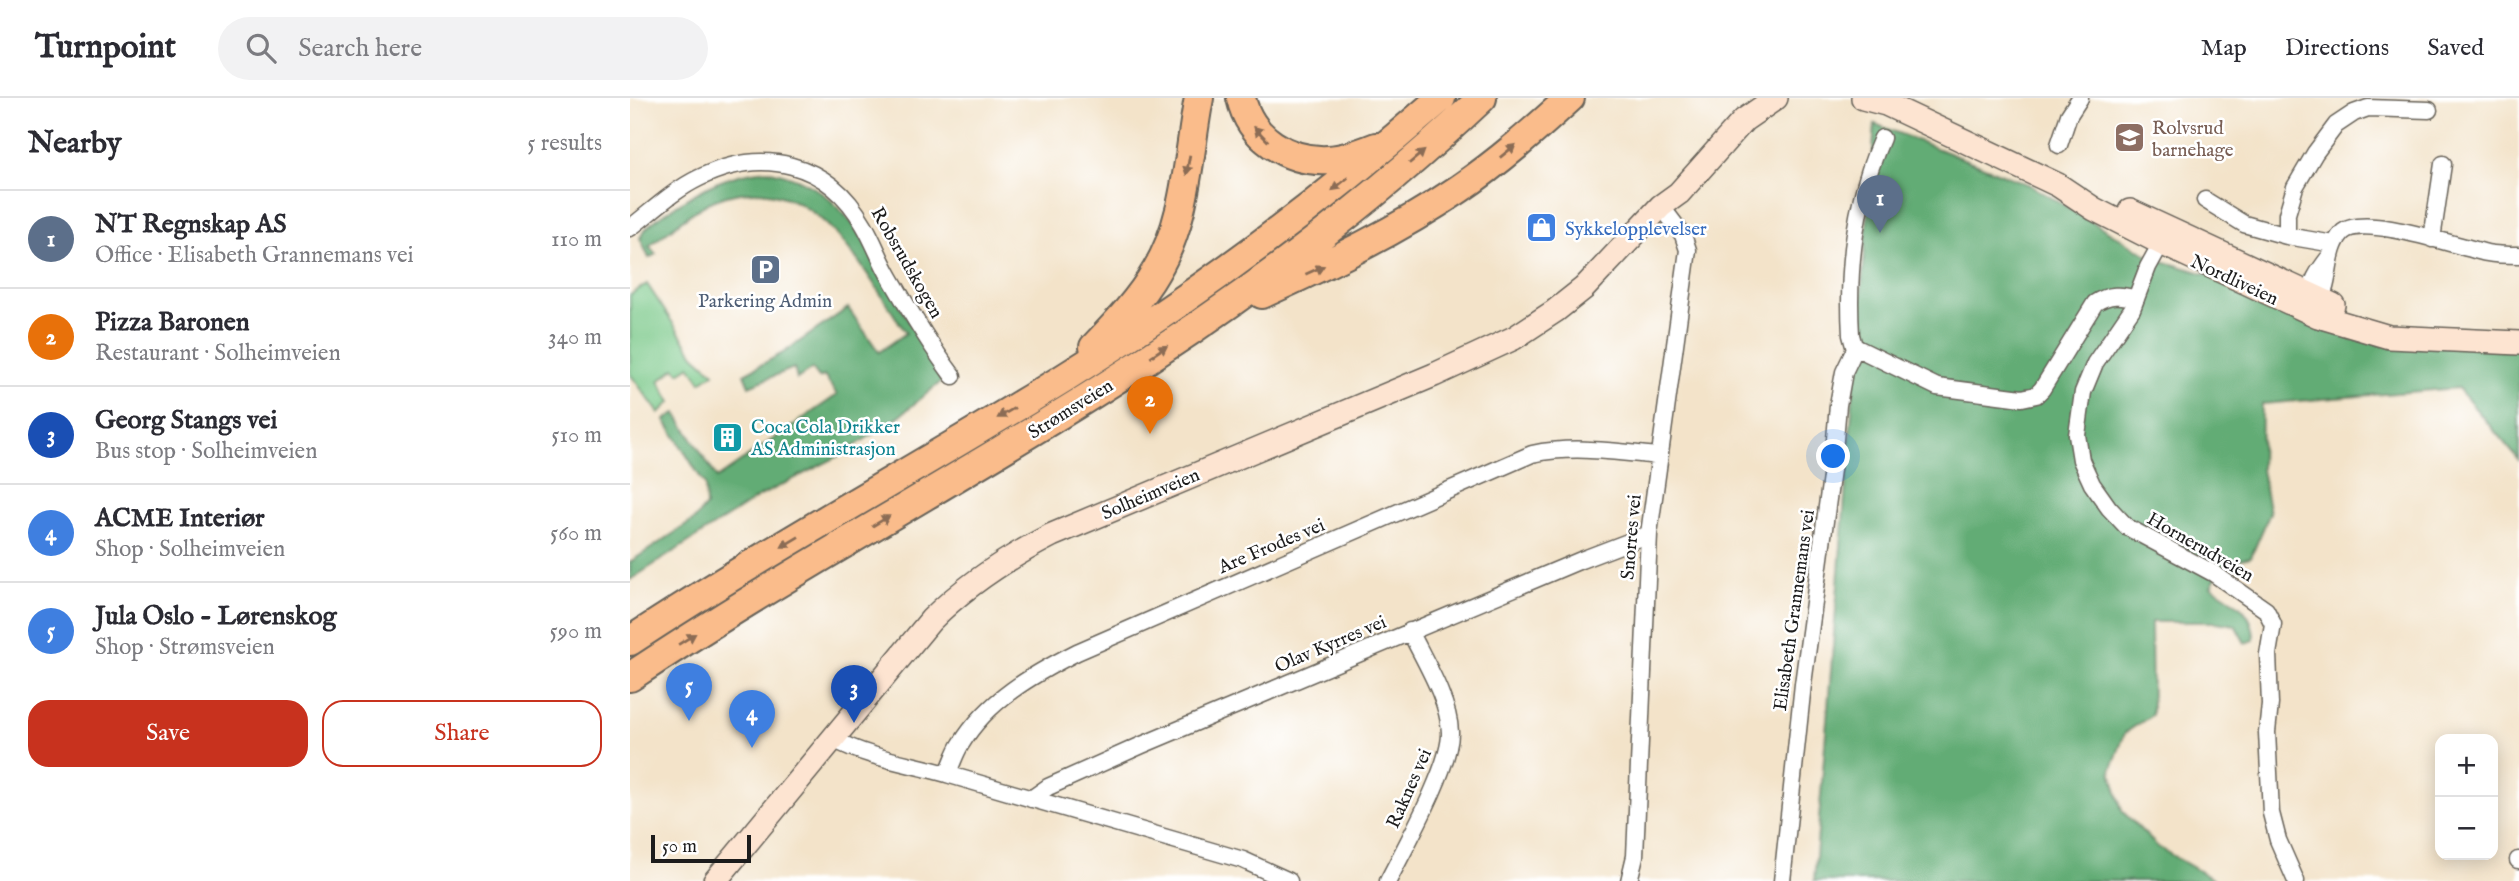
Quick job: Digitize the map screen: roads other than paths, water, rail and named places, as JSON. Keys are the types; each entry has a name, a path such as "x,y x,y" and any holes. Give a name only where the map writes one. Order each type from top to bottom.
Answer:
{"highway":[{"path":"1065,378 1143,291 1165,254 1181,206 1199,98"},
{"path":"1241,98 1247,115 1264,138 1296,157 1319,160 1342,158 1392,141"},
{"name":"Strømsveien","path":"630,641 754,563 1065,378 1242,260 1328,194 1441,98"},
{"name":"Strømsveien","path":"630,677 758,594 1095,393 1208,318 1345,216 1482,98"},
{"path":"1208,318 1338,259 1425,210 1486,169 1570,98"}],"main road":[{"name":"Solheimveien","path":"715,881 931,620 970,584 1005,560 1064,530 1434,375 1514,338 1555,312 1584,288 1661,206 1679,193 1744,120 1776,98"},
{"name":"Nordliveien","path":"1863,98 1882,101 2058,185 2094,209 2165,236 2380,335 2519,343"},
{"name":"Solheimveien","path":"1661,206 1670,186 1727,121 1752,99"}],"street":[{"path":"2059,145 2069,115 2080,98"},
{"path":"2287,236 2287,214 2294,187 2336,125 2354,113 2368,108 2428,110"},
{"path":"1882,138 1867,175 1852,250 1850,328 1856,347 1937,387 2028,397 2042,389 2095,303 2121,295 2136,299"},
{"name":"Robsrudskogen","path":"630,228 685,187 724,167 761,161 789,164 809,171 842,195 859,216 890,276 953,376"},
{"path":"2432,239 2443,164"},
{"path":"2205,200 2244,224 2332,250"},
{"name":"Snorres vei","path":"1629,881 1635,856 1649,534 1688,250 1683,234 1661,206"},
{"path":"2313,302 2329,275 2332,250 2344,230 2360,225 2432,239 2489,254 2519,255"},
{"name":"Hornerudveien","path":"2165,236 2148,267 2136,299 2095,363 2083,392 2077,435 2081,460 2092,484 2127,527 2213,573 2266,610 2273,624 2268,654 2270,704 2267,732 2271,813 2278,839 2296,881"},
{"name":"Elisabeth Grannemans vei","path":"1782,881 1803,684 1833,462 1838,405 1844,372 1856,347"},
{"name":"Are Frodes vei","path":"947,774 961,744 988,711 1012,689 1077,652 1532,454 1556,449 1590,449 1659,456"},
{"name":"Olav Kyrres vei","path":"1031,799 1048,787 1410,631 1649,534"},
{"name":"Raknes vei","path":"1388,881 1443,767 1449,746 1450,731 1446,707 1410,631"},
{"path":"833,738 863,753 947,774 1243,860 1289,881"}],"place":[{"name":"Rolvsrud barnehage","path":"2129,138"},
{"name":"Sykkelopplevelser","path":"1542,228"},
{"name":"NT Regnskap AS","path":"1880,233"},
{"name":"Parkering Admin","path":"765,269"},
{"name":"Pizza Baronen","path":"1150,434"},
{"name":"Coca Cola Drikker AS Administrasjon","path":"728,437"},
{"name":"Jula Oslo - Lørenskog","path":"689,721"},
{"name":"Georg Stangs vei","path":"854,723"},
{"name":"ACME Interiør","path":"752,748"}]}
